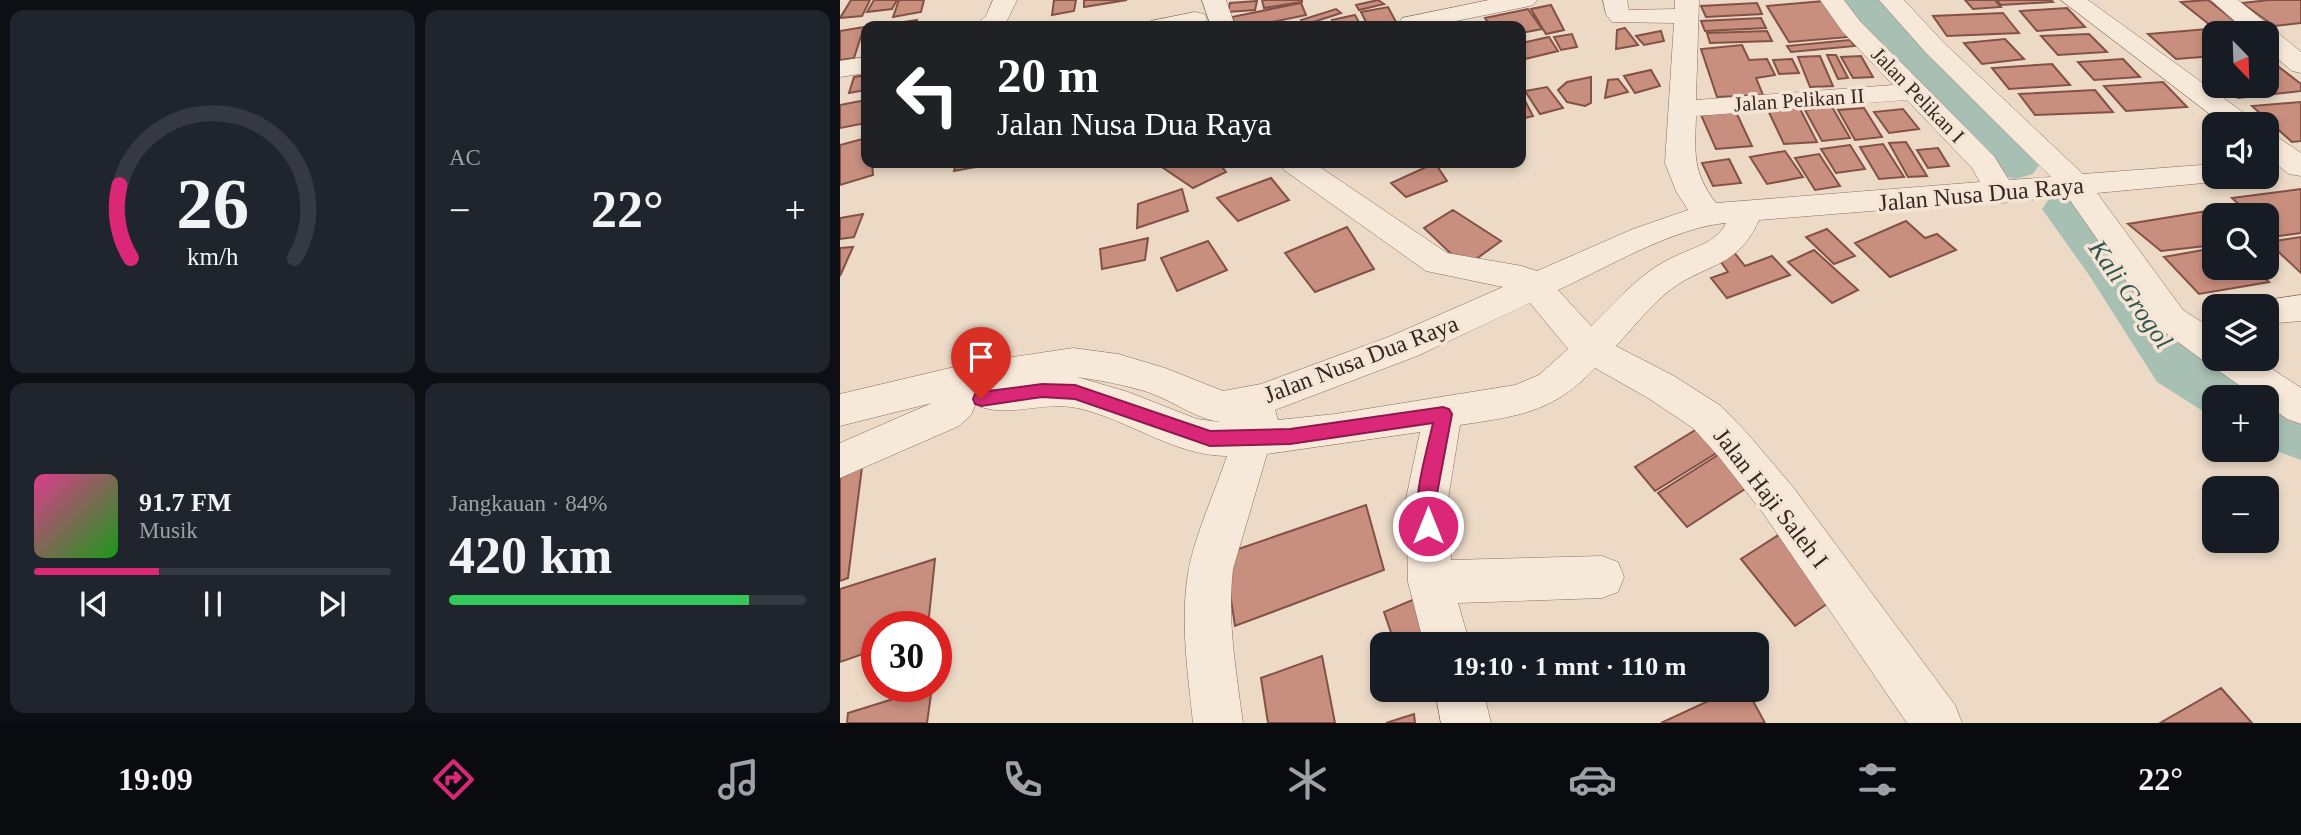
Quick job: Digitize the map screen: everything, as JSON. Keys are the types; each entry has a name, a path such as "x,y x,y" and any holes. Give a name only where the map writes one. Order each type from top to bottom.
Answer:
{"street":[{"path":"994,21 1005,0"},
{"path":"1214,0 1221,21"},
{"path":"1396,0 1411,21"},
{"path":"1424,21 1480,5 1525,0"},
{"path":"1615,0 1621,17 1687,8 1680,163 1691,191 1708,214"},
{"name":"Jalan Pelikan I","path":"1832,0 1858,34 1984,163 2002,193"},
{"path":"1891,0 1935,48 2058,166 2076,186 2171,319 2202,340"},
{"path":"2073,0 2225,112"},
{"path":"2223,0 2248,21"},
{"path":"1185,21 1195,19"},
{"path":"2279,47 2301,65"},
{"path":"840,69 861,66"},
{"name":"Jalan Pelikan II","path":"1681,108 1916,91"},
{"path":"2279,151 2301,167"},
{"path":"2279,169 2301,167"},
{"path":"1301,168 1438,263 1454,268 1511,275 1535,286"},
{"name":"Jalan Nusa Dua Raya","path":"840,410 962,392 1075,392 1114,403 1193,435 1210,439 1258,419 1404,346 1535,286 1644,237 1708,214 2002,193 2202,175"},
{"name":"Jalan Nusa Dua Raya","path":"1258,419 1290,436 1443,414 1537,394 1552,386 1590,351 1617,324 1632,303 1653,285 1685,265 1725,247 1737,234 1748,211"},
{"name":"Jalan Haji Saleh I","path":"1535,286 1590,351 1617,362 1686,402 1707,417 1733,444 1778,500 1937,723"},
{"path":"2279,310 2301,308"},
{"path":"2171,319 2202,316"},
{"path":"2247,371 2301,408"},
{"path":"840,461 930,423 962,392"},
{"name":"Jalan Nusa Dua Raya","path":"840,433 962,392"},
{"path":"1443,414 1427,499 1430,582 1444,632"},
{"path":"1218,723 1206,610 1207,590 1258,419"},
{"path":"1430,582 1602,577"},
{"path":"1461,702 1465,723"}],"building":[{"path":"851,0 870,0 862,16 840,18"},
{"path":"874,0 897,0 892,9 867,12"},
{"path":"899,0 924,0 921,12 893,17"},
{"path":"1054,0 1076,0 1074,11 1052,15"},
{"path":"1084,0 1127,0 1084,7"},
{"path":"1262,0 1302,0 1302,2 1264,8"},
{"path":"1378,0 1384,4 1359,10 1356,5"},
{"path":"1965,0 1995,0 2001,7 1973,9"},
{"path":"1997,0 2051,0 2053,2 2001,5"},
{"path":"2208,0 2235,21 2205,21 2181,2"},
{"path":"2301,0 2301,23 2279,25 2279,21 2267,21 2242,3"},
{"path":"1257,1 1255,10 1228,12 1230,3"},
{"path":"1824,1 1849,37 1789,42 1767,6"},
{"path":"1301,3 1306,15 1277,21 1233,21 1232,17"},
{"path":"1757,3 1762,14 1706,17 1701,6"},
{"path":"1551,5 1564,30 1546,34 1531,9"},
{"path":"1388,7 1395,21 1366,21 1361,12"},
{"path":"2067,8 2085,27 2037,31 2020,11"},
{"path":"1336,9 1341,13 1316,21 1301,20"},
{"path":"1528,9 1542,29 1526,32 1526,21 1487,21 1485,18"},
{"path":"2003,13 2019,33 1947,36 1933,16"},
{"path":"1355,15 1358,21 1332,21"},
{"path":"1761,18 1766,28 1705,31 1701,21"},
{"path":"861,28 854,58 840,60 840,31"},
{"path":"1625,28 1638,45 1616,49 1617,30"},
{"path":"2202,30 2202,57 2176,59 2148,34"},
{"path":"1661,31 1664,41 1644,45 1636,36"},
{"path":"1767,31 1772,41 1710,43 1707,33"},
{"path":"1572,34 1577,47 1561,50 1554,37"},
{"path":"2089,34 2107,52 2058,55 2041,36"},
{"path":"1549,37 1558,51 1526,59 1526,42"},
{"path":"2005,39 2024,59 1982,64 1964,43"},
{"path":"1850,40 1855,46 1791,52 1787,46"},
{"path":"1742,45 1749,60 1767,59 1775,75 1756,78 1763,95 1717,97 1701,49"},
{"path":"1827,55 1836,55 1848,78 1838,79"},
{"path":"1820,56 1833,86 1810,87 1798,57"},
{"path":"1861,56 1873,77 1853,78 1841,57"},
{"path":"1792,59 1799,73 1779,74 1773,60"},
{"path":"2123,59 2140,77 2094,80 2078,62"},
{"path":"2052,64 2070,85 2009,89 1992,68"},
{"path":"2279,67 2301,84 2301,91 2279,93"},
{"path":"1651,70 1660,86 1635,93 1624,76"},
{"path":"861,76 861,91 849,93 854,77"},
{"path":"1591,77 1591,103 1585,106 1567,102 1558,90 1567,82"},
{"path":"1618,79 1628,92 1605,98 1608,80"},
{"path":"2163,82 2187,107 2126,111 2104,86"},
{"path":"1547,87 1563,108 1540,114 1526,91"},
{"path":"2095,90 2113,112 2035,115 2019,94"},
{"path":"861,101 861,124 840,128 840,105"},
{"path":"2301,102 2301,141 2292,142 2279,130 2279,112 2259,112 2252,106"},
{"path":"1526,103 1533,116 1526,118"},
{"path":"1797,103 1817,142 1784,144 1766,106"},
{"path":"1832,107 1850,138 1822,141 1805,110"},
{"path":"1864,108 1882,137 1855,140 1838,110"},
{"path":"1903,109 1919,129 1889,133 1874,112"},
{"path":"1736,112 1752,146 1716,149 1701,115"},
{"path":"861,139 861,168 872,168 873,175 840,185 840,145"},
{"path":"1906,142 1927,176 1908,177 1889,143"},
{"path":"1883,144 1904,177 1879,179 1860,147"},
{"path":"1850,145 1865,169 1836,173 1821,149"},
{"path":"1938,148 1949,166 1928,168 1917,150"},
{"path":"1785,151 1803,177 1767,184 1750,157"},
{"path":"1819,154 1840,186 1815,190 1795,158"},
{"path":"1729,159 1741,183 1713,186 1702,163"},
{"path":"1163,168 1223,168 1226,172 1193,188"},
{"path":"1424,168 1438,168 1447,181 1406,197 1391,183"},
{"path":"1271,178 1289,200 1238,221 1217,198"},
{"path":"1182,189 1188,211 1137,228 1138,204"},
{"path":"2301,189 2301,233 2279,236 2279,203 2237,203 2232,198"},
{"path":"1453,210 1501,241 1465,267 1424,228"},
{"path":"2202,212 2202,246 2161,251 2128,224"},
{"path":"863,214 854,237 840,239 840,218"},
{"path":"1906,221 1925,238 1937,234 1956,250 1890,277 1855,243"},
{"path":"1347,227 1374,269 1315,292 1285,253"},
{"path":"1827,229 1855,256 1834,264 1806,237"},
{"path":"2301,237 2301,273 2279,252 2279,240"},
{"path":"1148,238 1145,260 1102,269 1100,249"},
{"path":"1208,241 1227,270 1177,291 1161,258"},
{"path":"853,247 840,276 840,248"},
{"path":"1814,250 1858,290 1832,303 1788,262"},
{"path":"2202,250 2202,280 2269,282 2199,294 2164,257"},
{"path":"1733,251 1745,266 1772,256 1790,275 1727,298 1711,278 1728,272 1718,258"},
{"path":"1697,429 1718,452 1655,491 1635,467"},
{"path":"1721,453 1751,485 1687,527 1658,493"},
{"path":"862,467 848,578 840,581 840,474"},
{"path":"1366,505 1384,570 1235,626 1224,554"},
{"path":"1780,534 1834,599 1795,626 1741,559"},
{"path":"935,559 930,611 861,611 861,655 840,662 840,589"},
{"path":"1424,595 1437,632 1391,632 1384,612"},
{"path":"1322,656 1335,723 1268,723 1261,678"},
{"path":"2221,688 2252,723 2160,723"},
{"path":"884,702 930,702 927,723 847,723 848,713"},
{"path":"1706,702 1754,702 1765,723 1661,723"},
{"path":"1414,714 1415,723 1386,723"}],"waterway":[{"name":"Kali Grogol","path":"1858,0 2015,162"},
{"name":"Kali Grogol","path":"2070,209 2110,260 2180,364 2213,385"},
{"name":"Kali Grogol","path":"2279,422 2301,431"}],"route":[{"path":"981,399 1042,391 1075,392 1114,403 1193,435 1210,439 1290,436 1443,414 1427,499 1428,526"}]}
